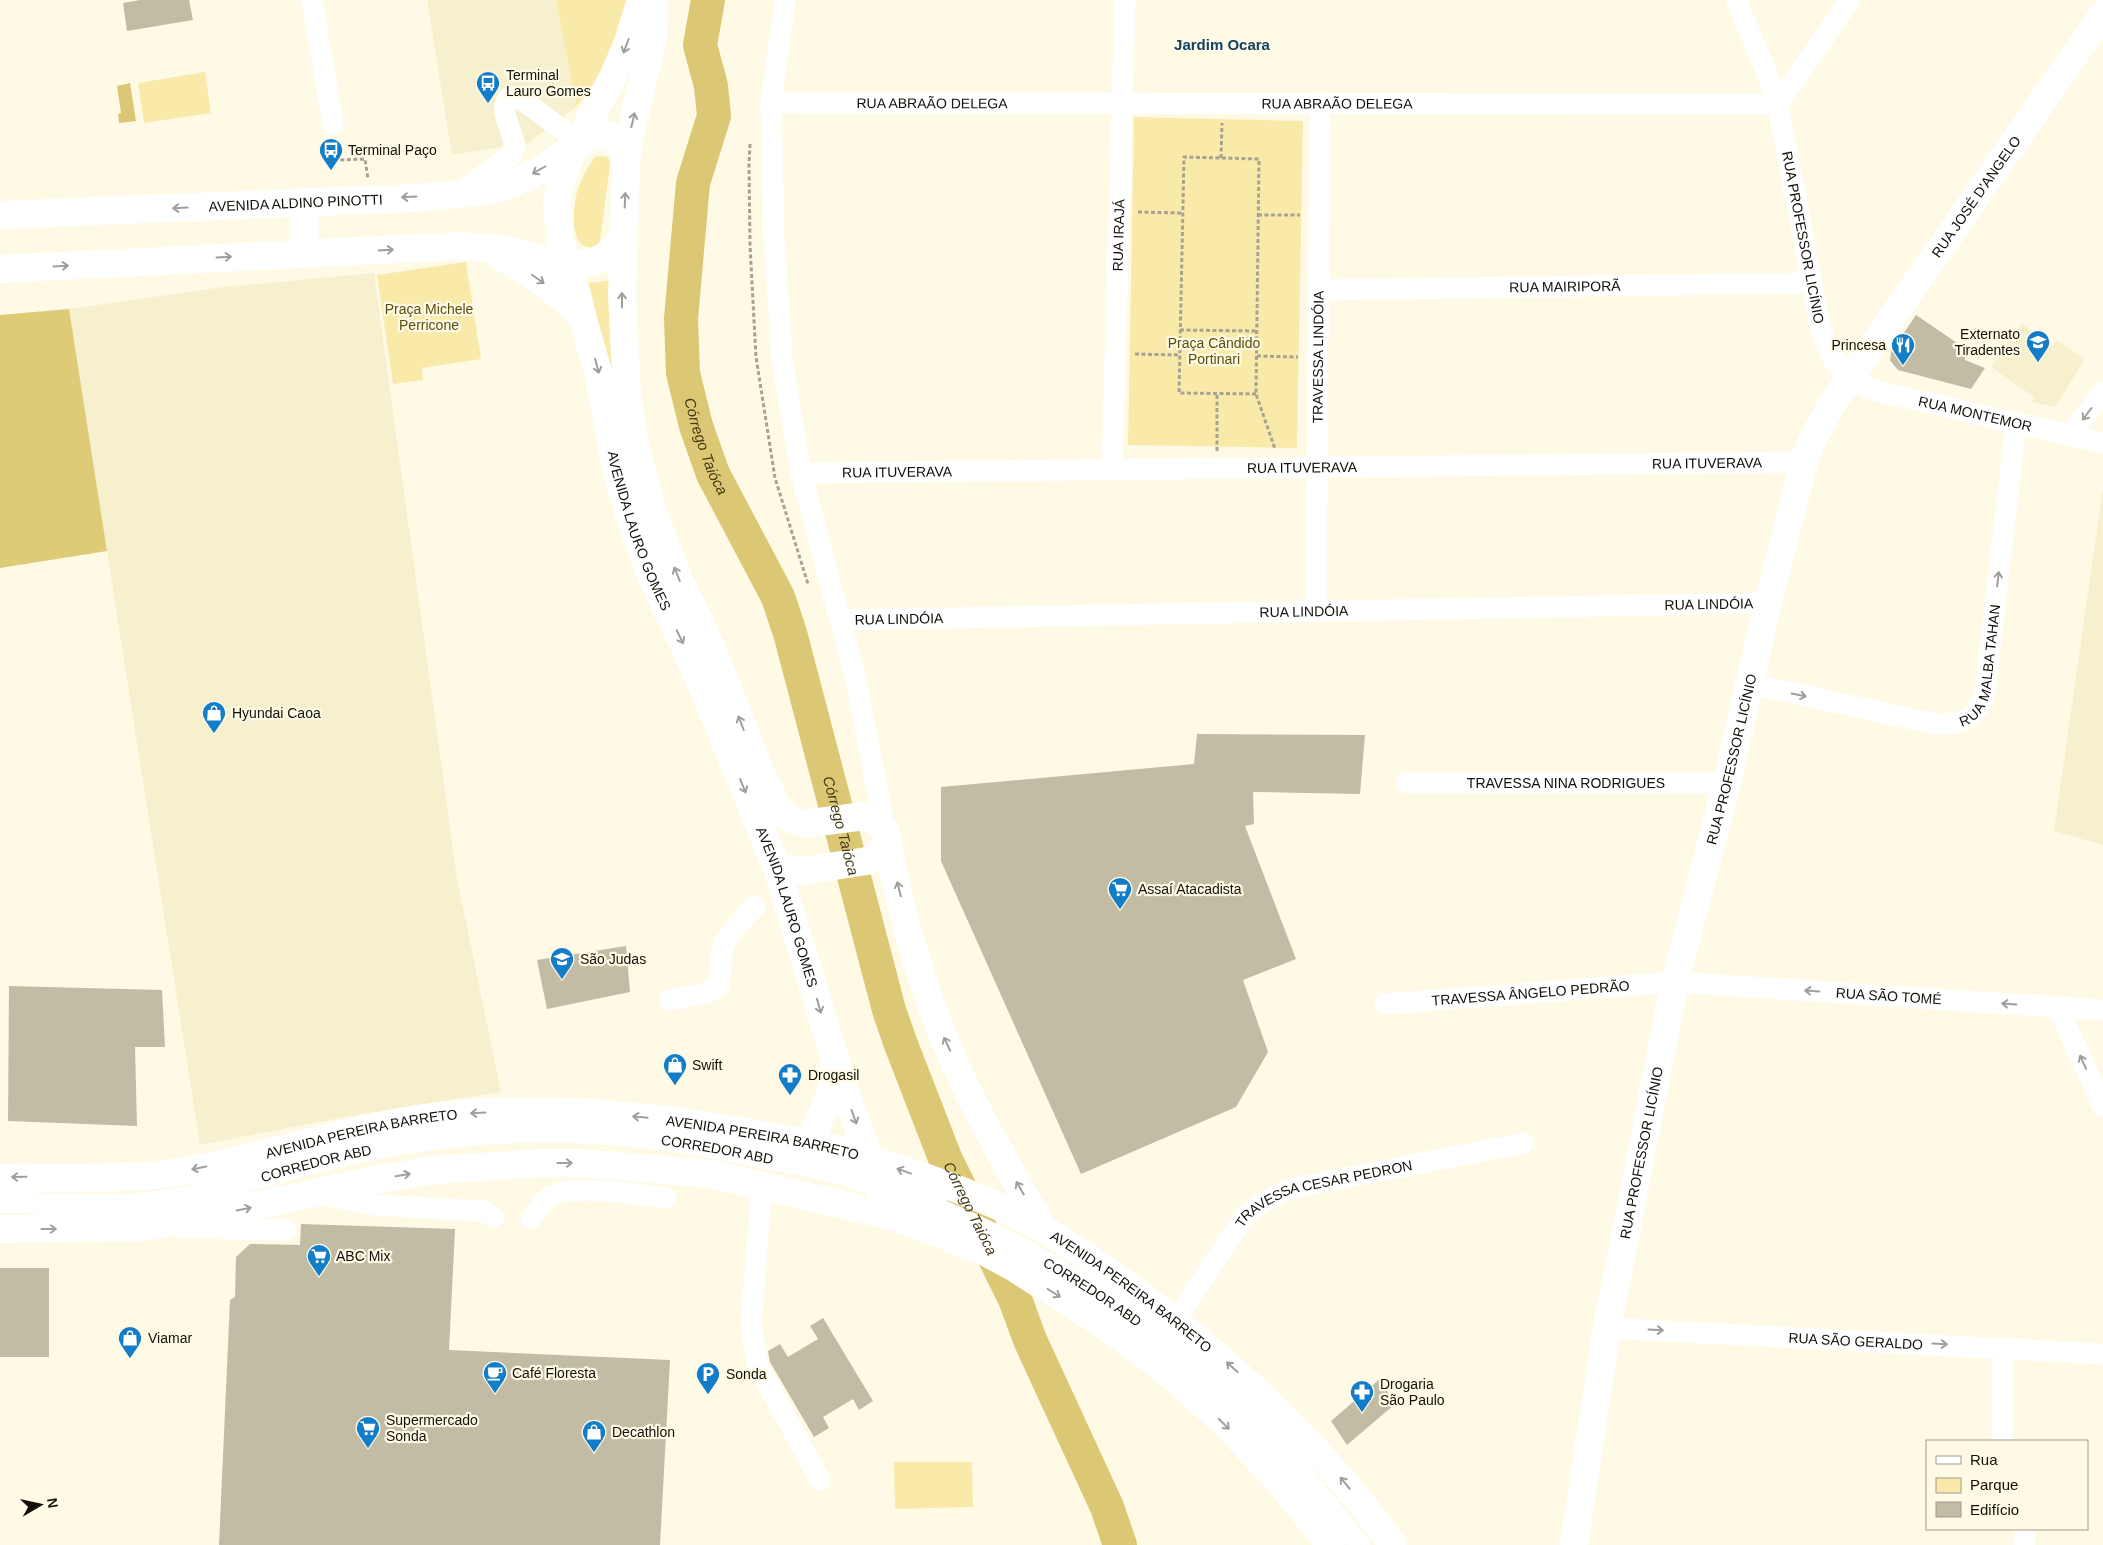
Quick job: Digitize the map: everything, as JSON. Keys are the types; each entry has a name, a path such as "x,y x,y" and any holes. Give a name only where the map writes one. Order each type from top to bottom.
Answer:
{"main road":[{"name":"AVENIDA LAURO GOMES","path":"641,0 627,45 569,159 561,181 557,199 560,240 599,375 619,484 635,534 653,580 687,651 777,868 801,942 833,1054 892,1216"},
{"name":"AVENIDA LAURO GOMES","path":"654,0 653,40 630,134 626,168 622,314 627,394 635,445 651,506 680,582 702,626 769,792 778,808 788,818 804,824 816,824 856,817"},
{"name":"RUA JOSÉ D'ANGELO","path":"1850,379 2103,14"},
{"path":"579,142 597,135 614,139 621,148 626,168"},
{"name":"AVENIDA ALDINO PINOTTI","path":"0,216 458,194 493,189 525,178 554,161 579,142"},
{"path":"304,253 305,202"},
{"path":"0,269 304,253 480,247 567,264 587,264 600,260 615,249 624,232"},
{"path":"480,247 512,262 544,282 583,319"},
{"name":"RUA PROFESSOR LICÍNIO","path":"1574,1545 1607,1328 1675,982 1727,784 1768,603 1804,462 1819,427 1832,404 1850,379"},
{"path":"856,817 874,819 886,835 912,944 941,1032 989,1134 1045,1230"},
{"path":"777,868 793,871 861,862 880,855 886,835"},
{"name":"AVENIDA LAURO GOMES","path":"810,1143 831,1092 833,1054"},
{"name":"AVENIDA PEREIRA BARRETO","path":"0,1178 124,1176 169,1173 205,1167 408,1120 528,1111 598,1113 644,1118 810,1143 870,1158 984,1201 1045,1230 1127,1284 1223,1359 1269,1401 1327,1461 1393,1545"},
{"path":"0,1229 145,1227 435,1170 541,1163 582,1163 711,1174 892,1216 942,1223 984,1251 1015,1256 1090,1316 1161,1366 1222,1421 1262,1463 1332,1545"},
{"path":"1376,1521 1402,1545"}],"street":[{"path":"312,0 333,125"},
{"path":"785,0 771,103 774,235 782,358 800,473 855,676 886,835"},
{"name":"RUA IRAJÁ","path":"1112,470 1125,0"},
{"name":"RUA PROFESSOR LICÍNIO","path":"1736,0 1778,104 1811,283 1829,352 1839,369 1850,379"},
{"path":"1778,104 1850,0"},
{"path":"458,194 511,155 515,145 505,114 505,105 508,98 521,99 579,142"},
{"name":"RUA ABRAÃO DELEGA","path":"771,103 1778,104"},
{"name":"TRAVESSA LINDÓIA","path":"1316,611 1320,103"},
{"name":"RUA MAIRIPORÃ","path":"1319,290 1811,283"},
{"name":"RUA MONTEMOR","path":"1850,379 1864,387 1877,391 2103,443"},
{"path":"2070,435 2103,392"},
{"name":"RUA MALBA TAHAN","path":"1751,684 1935,724 1956,723 1971,718 1980,706 1985,694 2016,423"},
{"name":"RUA ITUVERAVA","path":"800,473 1804,462"},
{"name":"RUA LINDÓIA","path":"840,620 1768,603"},
{"path":"856,817 867,810 871,800 871,758"},
{"name":"TRAVESSA NINA RODRIGUES","path":"1406,782 1727,784"},
{"path":"669,1000 707,993 719,986 722,974 723,947 734,929 755,906"},
{"name":"TRAVESSA ÂNGELO PEDRÃO","path":"1385,1004 1675,982"},
{"name":"RUA SÃO TOMÉ","path":"1675,982 2103,1010"},
{"path":"2058,1008 2103,1106"},
{"name":"CORREDOR ABD","path":"0,1202 138,1204 173,1200 360,1151 478,1134 601,1133 703,1146 811,1167 882,1188 942,1223"},
{"name":"TRAVESSA CESAR PEDRON","path":"1175,1321 1245,1216 1263,1202 1289,1189 1524,1143"},
{"path":"762,1185 751,1324 758,1366 820,1480"},
{"path":"531,1219 546,1199 563,1192 606,1190 666,1198"},
{"path":"312,1193 375,1204 483,1211 494,1217"},
{"path":"145,1227 286,1230"},
{"name":"CORREDOR ABD","path":"1015,1256 1130,1315 1202,1372 1266,1431 1329,1505 1360,1545"},
{"name":"RUA SÃO GERALDO","path":"1607,1328 2103,1354"},
{"path":"2002,1348 2002,1436"},
{"name":"CORREDOR ABD","path":"1329,1505 1346,1545"},
{"path":"2024,1545 2026,1530"}],"path":[{"path":"1221,158 1223,103"},
{"path":"333,125 338,160 365,159 371,199"},
{"path":"1256,394 1179,394 1184,157 1259,159 1256,394 1281,468"},
{"path":"1119,212 1182,213"},
{"path":"1258,215 1319,215"},
{"path":"1180,330 1257,330"},
{"path":"1115,353 1180,355"},
{"path":"1256,356 1318,357"},
{"path":"1217,468 1218,394"}],"shaded area":[{"path":"427,0 556,0 576,107 528,143 452,155"},
{"path":"130,83 136,121 119,123 118,114 121,113 117,86"},
{"path":"374,273 457,879 501,1092 350,1116 200,1145 69,309 223,287"},
{"path":"69,309 107,551 0,568 0,315"},
{"name":"Externato Tiradentes","path":"2022,323 2050,347 2057,340 2085,359 2055,407 2032,402 2034,397 1991,367"},
{"path":"2103,488 2103,845 2054,831"}],"green space":[{"path":"556,0 629,0 621,27 597,80 576,107"},
{"path":"205,72 211,113 144,123 138,83"},
{"name":"Praça Cândido Portinari","path":"1134,117 1303,121 1297,448 1128,445"},
{"path":"595,157 608,157 610,164 600,241 596,247 587,247 577,237 574,228 574,209 582,178"},
{"name":"Praça Michele Perricone","path":"466,262 481,359 422,368 423,380 393,384 377,275"},
{"path":"611,280 612,382 589,283"},
{"path":"894,1462 972,1462 973,1507 895,1509"}],"building":[{"path":"140,0 189,0 193,20 127,31 123,3"},
{"path":"1916,315 1966,349 1965,360 1985,368 1971,389 1898,370 1890,360 1891,352"},
{"name":"Assaí Atacadista","path":"1197,734 1365,735 1360,794 1253,792 1254,824 1245,826 1296,959 1243,980 1268,1052 1236,1107 1081,1174 941,861 941,787 1194,764"},
{"path":"626,946 630,992 547,1009 537,960"},
{"path":"9,986 162,990 165,1047 135,1047 137,1126 8,1121"},
{"path":"301,1224 455,1229 449,1350 670,1360 660,1545 219,1545 230,1300 235,1297 236,1257 250,1244 300,1245"},
{"path":"0,1268 49,1268 49,1357 0,1357"},
{"path":"823,1318 873,1401 859,1410 853,1399 823,1417 829,1428 814,1437 770,1362 768,1351 780,1344 788,1357 818,1339 810,1326"},
{"name":"Drogaria São Paulo","path":"1381,1378 1394,1405 1347,1445 1331,1421"}],"waterway":[{"name":"Córrego Taióca","path":"708,0 700,45 711,86 714,116 693,183 681,319 683,373 696,426 713,474 778,597 790,633 889,1010 900,1042 945,1158 1015,1299 1030,1340 1107,1507 1120,1545"}],"place":[{"name":"Terminal Lauro Gomes","path":"488,104"},
{"name":"Terminal Paço","path":"331,171"},
{"name":"Externato Tiradentes","path":"2038,363"},
{"name":"Princesa","path":"1903,366"},
{"name":"Hyundai Caoa","path":"214,734"},
{"name":"Assaí Atacadista","path":"1120,910"},
{"name":"São Judas","path":"562,980"},
{"name":"Swift","path":"675,1086"},
{"name":"Drogasil","path":"790,1096"},
{"name":"ABC Mix","path":"319,1277"},
{"name":"Viamar","path":"130,1359"},
{"name":"Café Floresta","path":"495,1394"},
{"name":"Sonda","path":"708,1395"},
{"name":"Drogaria São Paulo","path":"1362,1413"},
{"name":"Supermercado Sonda","path":"368,1449"},
{"name":"Decathlon","path":"594,1453"}],"district":[{"name":"Jardim Ocara","path":"1222,45"}]}
